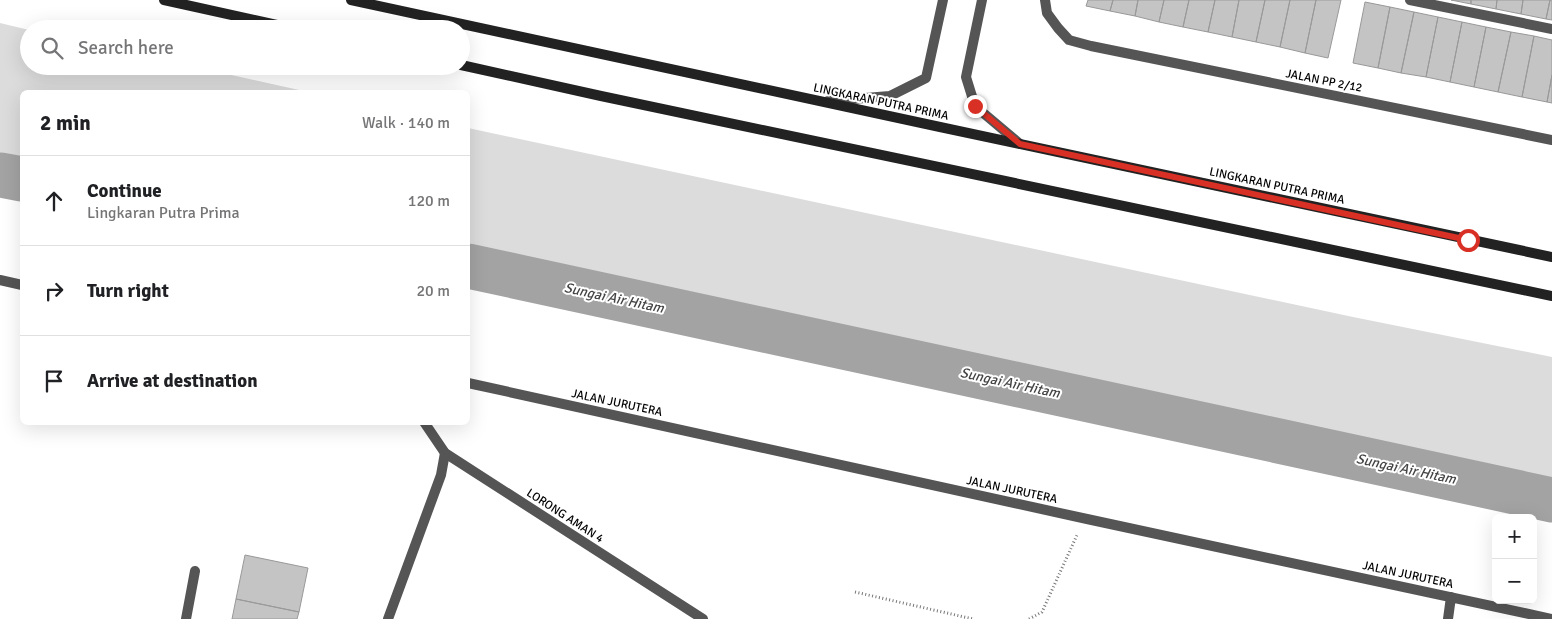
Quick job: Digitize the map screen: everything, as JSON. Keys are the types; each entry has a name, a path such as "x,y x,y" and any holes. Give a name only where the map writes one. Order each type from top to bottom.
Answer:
{"main road":[{"path":"168,0 256,20"},
{"name":"LINGKARAN PUTRA PRIMA","path":"351,0 443,20"},
{"name":"LINGKARAN PUTRA PRIMA","path":"470,26 1552,257"},
{"path":"470,67 1552,296"}],"street":[{"path":"822,102 890,96 926,78 943,0"},
{"path":"982,0 966,77 975,106 1020,144"},
{"name":"JALAN PP 2/12","path":"1045,0 1047,13 1069,40 1552,140"},
{"path":"1410,0 1552,29"},
{"path":"0,280 20,285"},
{"name":"JALAN JURUTERA","path":"470,383 1552,619"},
{"name":"LORONG AMAN 4","path":"426,425 445,453 703,619"},
{"path":"388,619 441,475 445,453"},
{"path":"186,619 196,571"},
{"path":"1448,619 1451,597"}],"path":[{"path":"1029,619 1042,612 1086,519"},
{"path":"855,592 973,619"}],"shaded area":[{"path":"0,23 20,28 20,75 232,75 299,90 20,90 20,184 0,179"},
{"path":"470,128 1353,317 1552,357 1552,513 1322,466 470,284"}],"building":[{"path":"1088,0 1113,0 1110,11 1086,6"},
{"path":"1113,0 1138,0 1135,16 1110,11"},
{"path":"1138,0 1164,0 1159,22 1135,16"},
{"path":"1164,0 1189,0 1183,27 1159,22"},
{"path":"1189,0 1215,0 1208,32 1183,27"},
{"path":"1215,0 1239,0 1232,37 1208,32"},
{"path":"1239,0 1265,0 1256,42 1232,37"},
{"path":"1265,0 1290,0 1280,47 1256,42"},
{"path":"1290,0 1316,0 1305,53 1280,47"},
{"path":"1316,0 1341,0 1328,58 1305,53"},
{"path":"1451,0 1471,0 1471,4"},
{"path":"1471,0 1497,0 1496,9 1471,4"},
{"path":"1497,0 1523,0 1521,14 1496,9"},
{"path":"1523,0 1550,0 1546,19 1521,14"},
{"path":"1550,0 1552,0 1552,20 1546,19"},
{"path":"1365,2 1390,7 1378,68 1353,63"},
{"path":"1390,7 1414,12 1401,73 1378,68"},
{"path":"1414,12 1438,17 1426,77 1401,73"},
{"path":"1438,17 1462,22 1450,82 1426,77"},
{"path":"1462,22 1486,27 1474,87 1450,82"},
{"path":"1486,27 1511,32 1498,92 1474,87"},
{"path":"1511,32 1534,36 1522,97 1498,92"},
{"path":"1534,36 1552,40 1552,75 1547,102 1522,97"},
{"path":"1552,75 1552,103 1547,102"},
{"path":"245,555 308,568 299,612 236,599"},
{"path":"236,599 299,612 297,619 232,619"}],"waterway":[{"name":"Sungai Air Hitam","path":"0,175 20,179"},
{"name":"Sungai Air Hitam","path":"470,266 1552,500"}],"route":[{"path":"975,106 1020,144 1468,240"}]}
